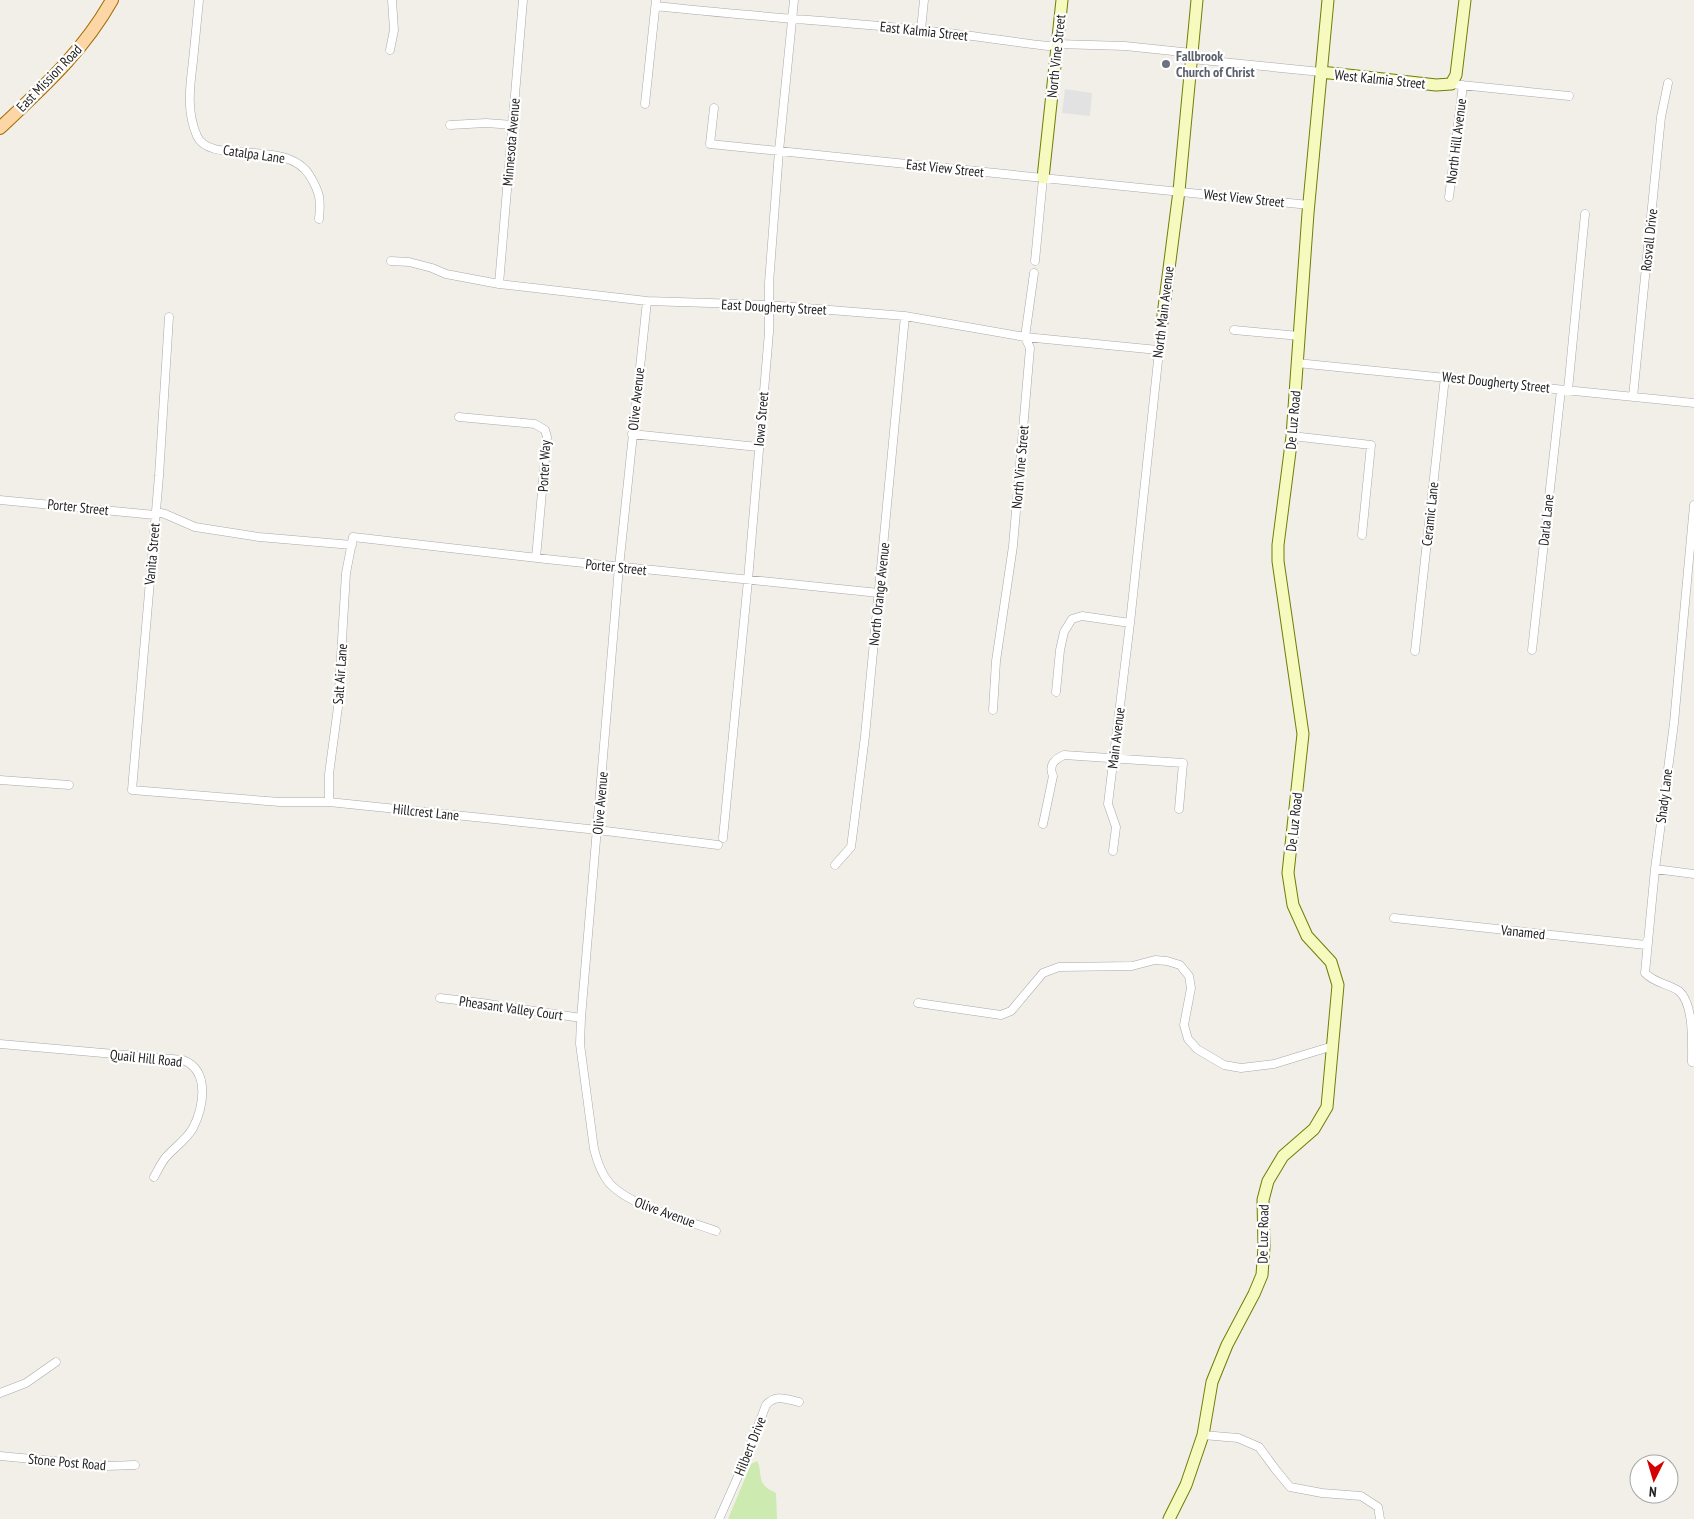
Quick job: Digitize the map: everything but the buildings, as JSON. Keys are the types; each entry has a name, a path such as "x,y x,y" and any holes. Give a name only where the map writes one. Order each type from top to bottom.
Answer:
{"main road":[{"name":"East Mission Road","path":"0,128 72,58 99,22 112,0"},
{"name":"North Vine Street","path":"1043,178 1062,0"},
{"name":"North Main Avenue","path":"1162,323 1179,191 1197,0"},
{"name":"De Luz Road","path":"1169,1519 1186,1485 1202,1435 1212,1382 1227,1345 1262,1275 1264,1247 1263,1200 1268,1181 1282,1156 1314,1129 1327,1107 1338,985 1331,962 1308,936 1293,905 1288,873 1302,734 1278,561 1278,545 1292,436 1309,205 1328,0"},
{"name":"North Hill Avenue","path":"1451,84 1456,75 1465,0"},
{"name":"West Kalmia Street","path":"1321,72 1436,85 1451,84"}],"street":[{"name":"Catalpa Lane","path":"199,0 189,99 190,116 197,136 204,144 224,151 265,153 291,159 305,169 318,189 320,202 319,219"},
{"path":"390,50 394,30 392,0"},
{"name":"Minnesota Avenue","path":"498,284 523,0"},
{"name":"Iowa Street","path":"723,838 748,580 769,332 768,305 779,151 794,0"},
{"path":"921,30 924,0"},
{"path":"645,104 656,3"},
{"name":"East Kalmia Street","path":"656,3 725,14 921,30 1048,46 1057,44 1125,46 1192,56"},
{"name":"West Kalmia Street","path":"1192,56 1321,72"},
{"name":"Rosvall Drive","path":"1633,397 1661,117 1668,83"},
{"name":"West Kalmia Street","path":"1451,84 1569,96"},
{"name":"North Hill Avenue","path":"1450,197 1463,85"},
{"name":"East View Street","path":"714,108 710,144 1179,191"},
{"path":"450,125 486,123 512,125"},
{"name":"North Vine Street","path":"1035,261 1043,178"},
{"name":"West View Street","path":"1179,191 1309,205"},
{"name":"Darla Lane","path":"1532,650 1586,214"},
{"name":"East Dougherty Street","path":"391,262 409,262 446,274 498,284 647,300 768,305 905,316 1025,337 1158,350"},
{"name":"North Vine Street","path":"993,710 996,661 1014,536 1030,348 1025,337 1034,273"},
{"name":"Olive Avenue","path":"647,300 619,567 580,1044 594,1149 598,1163 609,1184 631,1200 716,1231"},
{"name":"North Orange Avenue","path":"835,865 851,847 865,736 905,316"},
{"name":"Vanita Street","path":"132,790 156,514 169,317"},
{"name":"North Main Avenue","path":"1130,623 1162,323"},
{"path":"1234,330 1299,336"},
{"name":"West Dougherty Street","path":"1297,363 1694,403"},
{"name":"Ceramic Lane","path":"1414,651 1445,377"},
{"name":"Porter Way","path":"459,416 535,424 545,430 547,437 536,558"},
{"path":"632,434 758,447"},
{"path":"1292,436 1371,445 1362,535"},
{"name":"Porter Street","path":"0,500 166,514 195,528 260,537 352,541 879,593"},
{"name":"Shady Lane","path":"1692,1062 1692,1012 1681,992 1665,984 1653,981 1645,973 1655,869 1674,723 1694,505"},
{"name":"Salt Air Lane","path":"329,802 329,774 338,707 346,573 352,541"},
{"path":"1056,692 1060,650 1064,632 1072,619 1082,616 1130,623"},
{"name":"Main Avenue","path":"1113,851 1116,826 1108,804 1130,623"},
{"path":"1043,824 1054,776 1051,771 1052,765 1056,758 1064,755 1182,763 1179,809"},
{"path":"0,780 69,785"},
{"name":"Hillcrest Lane","path":"132,790 280,802 329,802 598,830 718,845"},
{"path":"1655,869 1694,874"},
{"name":"Vanamed","path":"1394,918 1646,945 1648,940"},
{"path":"918,1003 1001,1015 1011,1011 1043,973 1059,967 1132,966 1154,960 1167,961 1180,965 1189,976 1191,988 1184,1025 1188,1039 1197,1049 1224,1065 1240,1068 1274,1064 1333,1046"},
{"name":"Pheasant Valley Court","path":"440,998 581,1018"},
{"name":"Quail Hill Road","path":"0,1044 183,1060 190,1063 196,1069 204,1092 199,1112 192,1130 164,1159 154,1177"},
{"path":"0,1393 26,1383 56,1362"},
{"name":"Hilbert Drive","path":"719,1519 743,1465 766,1405 771,1400 779,1397 798,1402"},
{"path":"1202,1435 1238,1438 1259,1447 1290,1487 1322,1493 1361,1496 1378,1507 1380,1519"},
{"name":"Stone Post Road","path":"0,1456 107,1466 135,1465"}],"green space":[{"path":"757,1461 763,1483 767,1488 776,1493 777,1519 728,1519 751,1464"}],"shaded area":[{"path":"1065,89 1092,93 1090,116 1062,113"}],"place":[{"name":"Fallbrook Church of Christ","path":"1166,64"}]}
